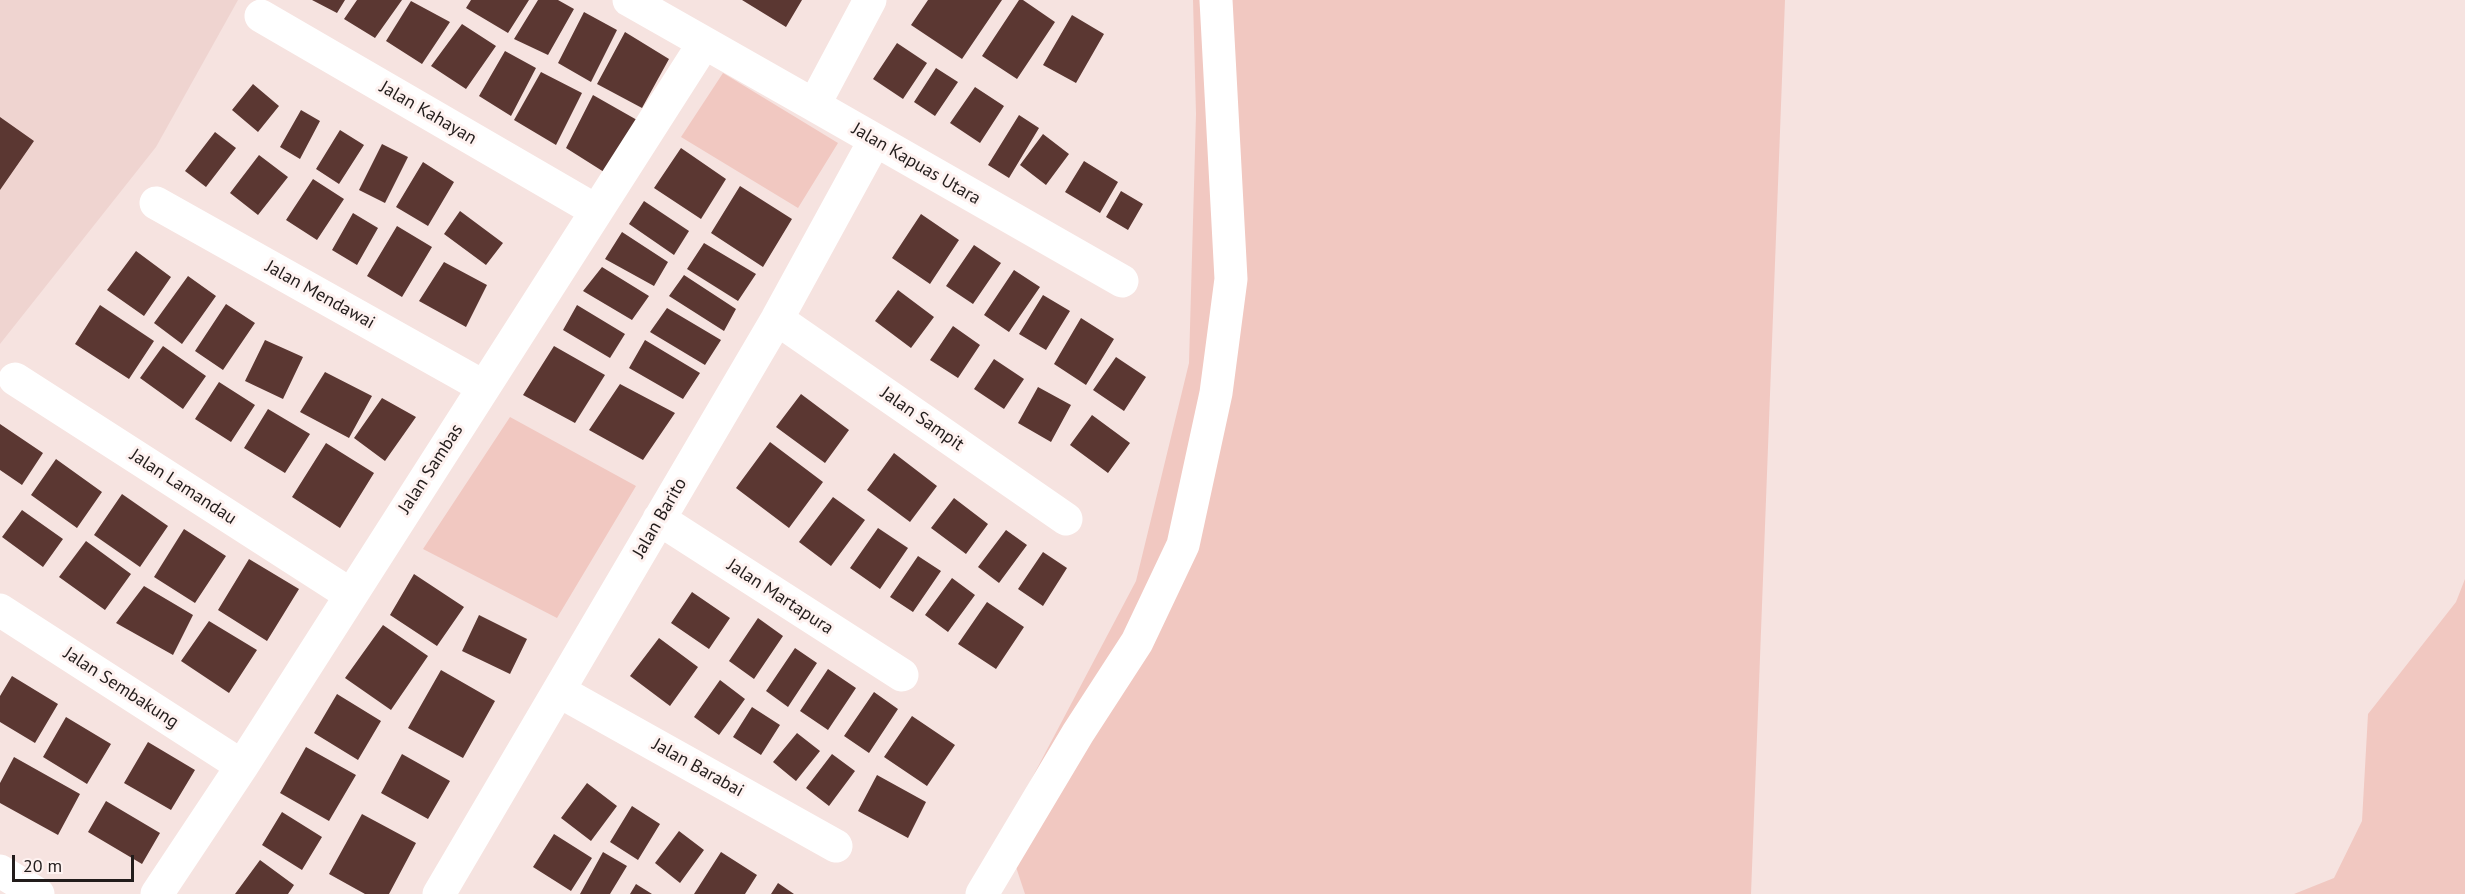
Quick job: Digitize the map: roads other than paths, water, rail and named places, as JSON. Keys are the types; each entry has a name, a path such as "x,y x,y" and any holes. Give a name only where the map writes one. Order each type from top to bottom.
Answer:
{"street":[{"name":"Jalan Kapuas Utara","path":"629,0 1122,282"},
{"path":"814,105 870,0"},
{"path":"982,894 1078,733 1137,642 1183,545 1216,393 1231,279 1216,0"},
{"name":"Jalan Kahayan","path":"261,16 595,210"},
{"name":"Jalan Sambas","path":"157,894 242,766 595,210 704,43"},
{"name":"Jalan Barito","path":"439,894 777,319 875,140"},
{"name":"Jalan Mendawai","path":"156,203 484,387"},
{"name":"Jalan Sampit","path":"777,319 1066,519"},
{"name":"Jalan Lamandau","path":"15,379 351,595"},
{"name":"Jalan Martapura","path":"659,519 902,675"},
{"name":"Jalan Sembakung","path":"0,610 242,766"},
{"name":"Jalan Barabai","path":"559,691 836,846"},
{"path":"0,871 38,894"}]}
